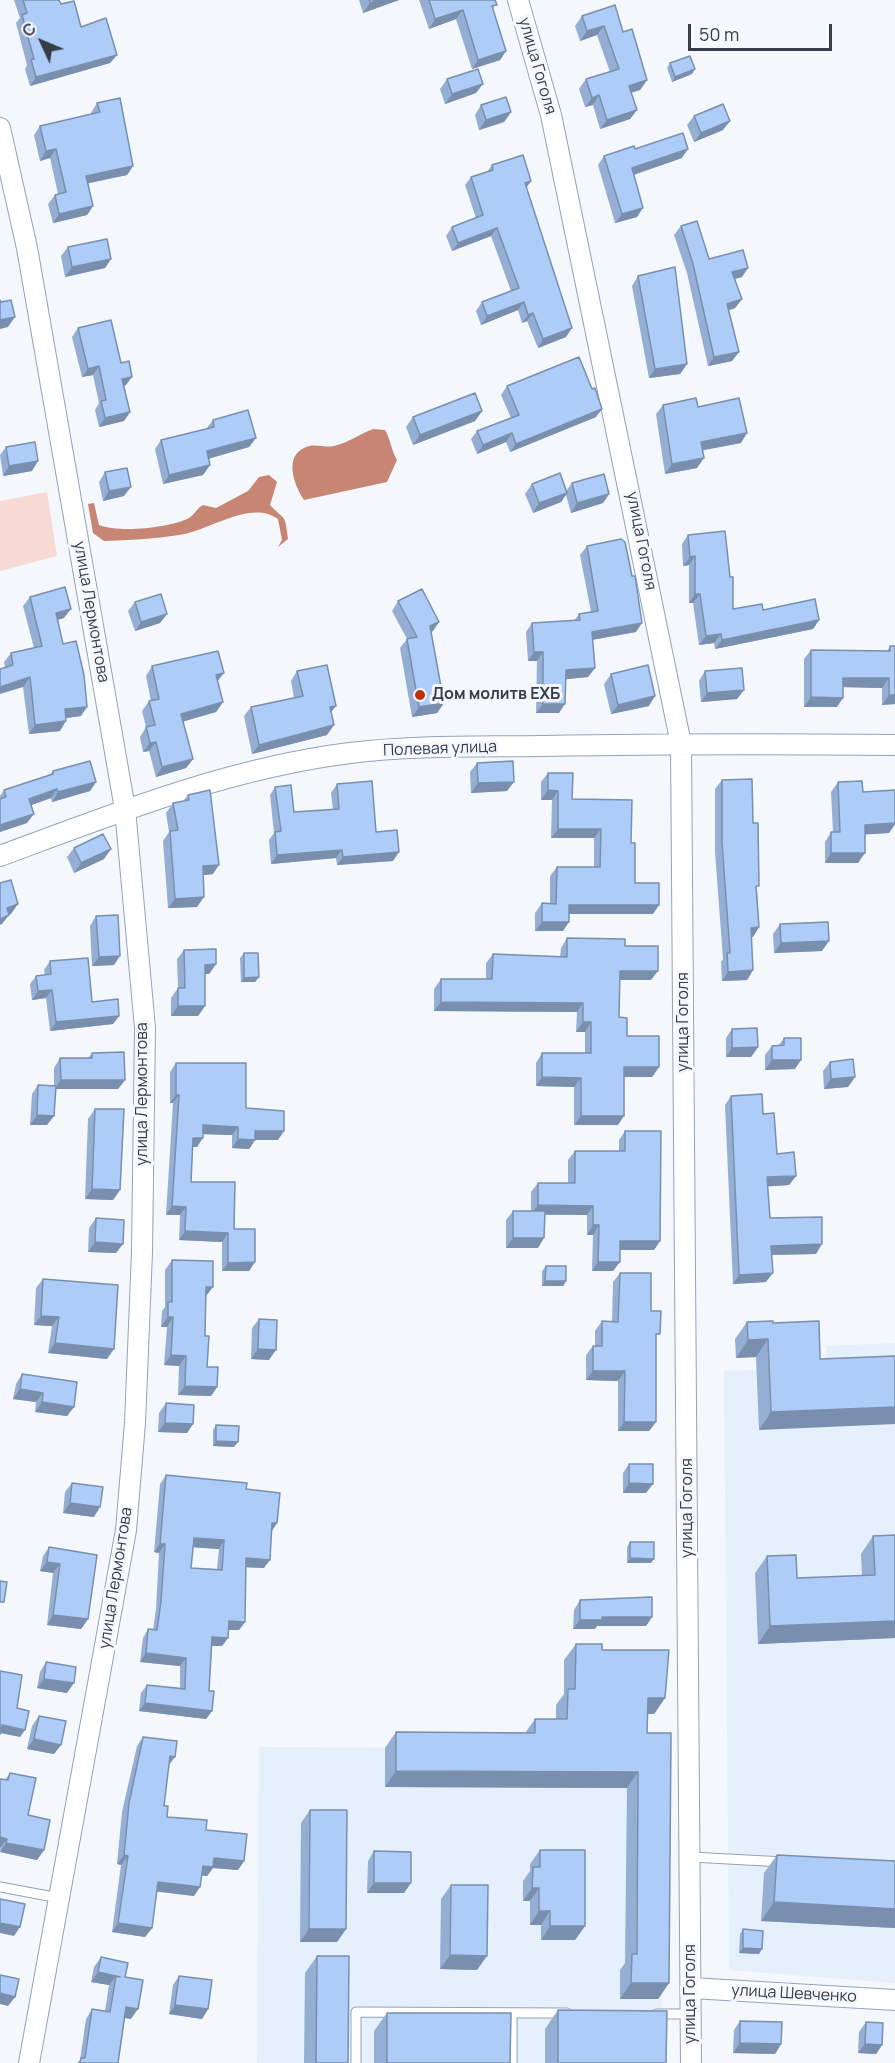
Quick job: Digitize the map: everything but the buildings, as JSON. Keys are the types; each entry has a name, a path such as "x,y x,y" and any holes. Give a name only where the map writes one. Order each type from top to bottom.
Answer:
{"street":[{"name":"улица Гоголя","path":"518,0 554,127 681,744 691,2063"},
{"name":"улица Лермонтова","path":"0,128 27,248 125,810 145,1028 142,1252 135,1423 126,1530 29,2063"},
{"name":"Полевая улица","path":"0,856 125,810 250,772 350,753 431,748 681,744 895,745"},
{"name":"улица Шевченко","path":"692,1988 895,2000"}],"lane":[{"path":"691,1857 800,1863"},
{"path":"0,1887 59,1898"},
{"path":"356,2063 356,2012 582,2013"},
{"path":"512,2063 513,2013"},
{"path":"651,2014 692,2014"}],"shaded area":[{"path":"373,429 385,430 397,460 387,482 304,500 297,487 293,471 295,457 299,451 309,446 339,445"},
{"path":"269,475 277,482 270,505 284,518 288,539 278,547 282,540 278,519 255,512 191,532 170,536 104,541 93,533 88,504 94,503 99,525 119,529 157,527 189,518 203,505 216,508 248,491 259,477"},
{"path":"47,492 57,556 0,571 0,501"},
{"path":"895,1343 895,1983 729,1970 724,1371 827,1367 826,1346"},
{"path":"259,1747 660,1749 662,2063 257,2063"}],"place":[{"name":"Дом молитв ЕХБ","path":"420,695"}]}
